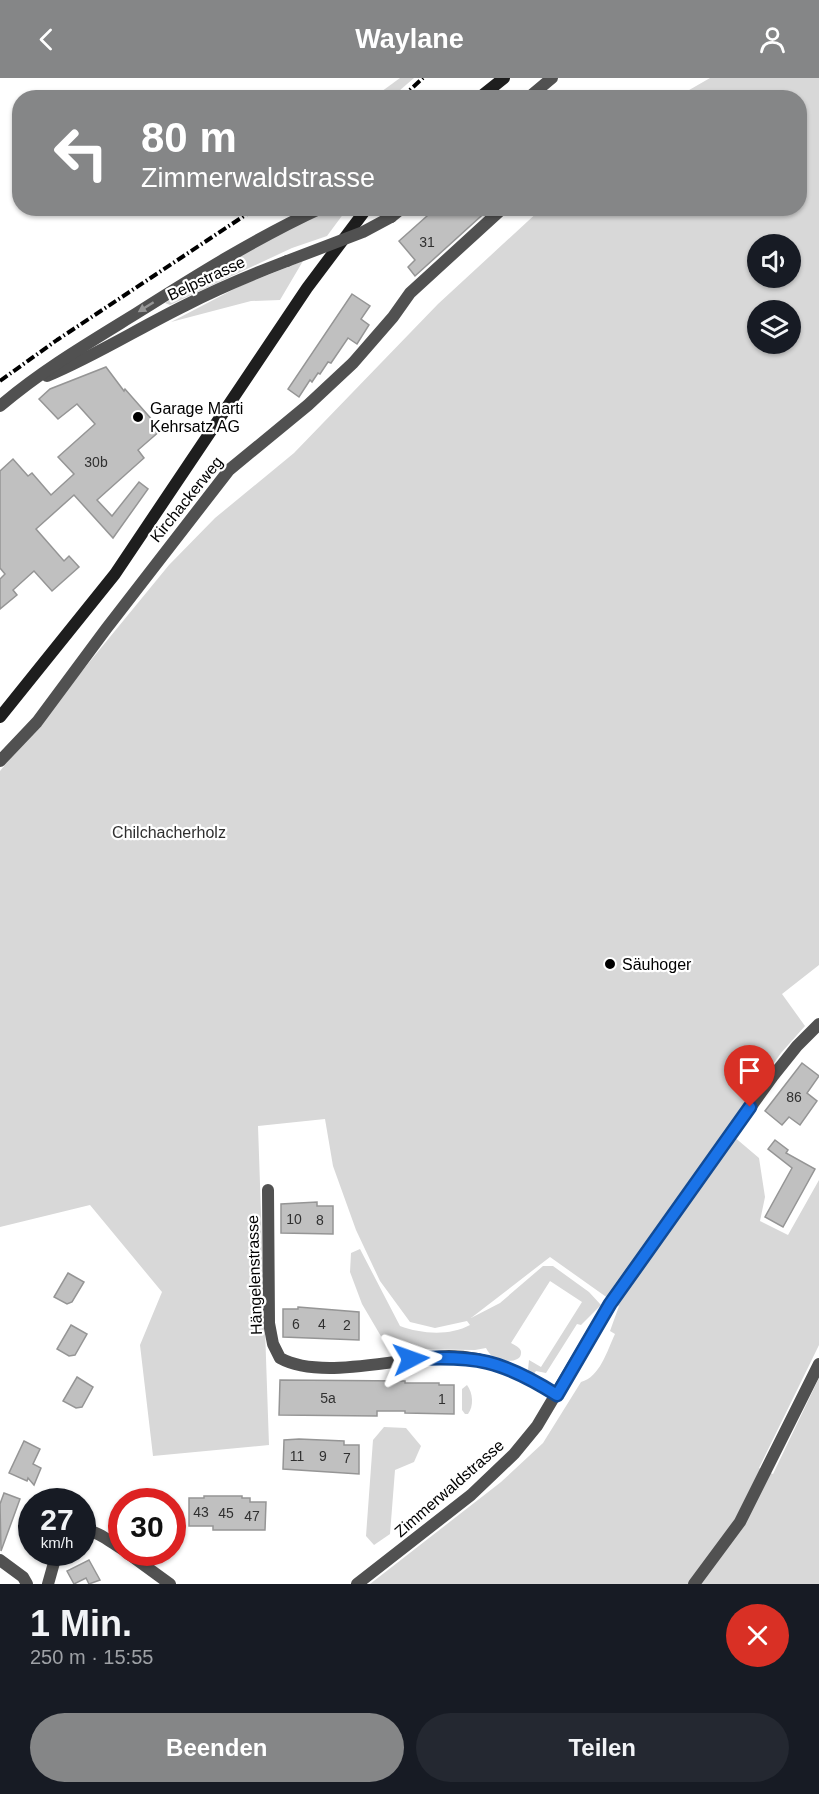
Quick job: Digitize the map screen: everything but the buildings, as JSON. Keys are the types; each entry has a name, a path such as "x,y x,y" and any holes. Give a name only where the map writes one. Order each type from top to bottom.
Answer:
{"main road":[{"path":"489,90 504,78"},
{"path":"0,717 115,574 307,288 361,216"}],"street":[{"path":"538,90 552,78"},
{"name":"Belpstrasse","path":"0,406 58,362 256,240 305,216"},
{"name":"Belpstrasse","path":"27,385 90,356 186,305 241,279 363,232 392,216"},
{"name":"Kirchackerweg","path":"0,761 37,722 229,470 308,405 353,363 393,317 410,293 494,216"},
{"name":"Zimmerwaldstrasse","path":"357,1584 471,1495 514,1454 537,1426 557,1395 626,1280 773,1076 797,1046 819,1024"},
{"name":"Hängelenstrasse","path":"268,1190 269,1323 273,1344 280,1358 309,1366 364,1367 411,1359 451,1356 476,1359 509,1368 557,1395"},
{"path":"694,1584 740,1522 819,1364"},
{"path":"0,1560 25,1581"},
{"path":"23,1566 25,1581"},
{"path":"48,1584 53,1566"},
{"path":"145,1566 170,1584"}],"green space":[{"path":"400,78 414,78 400,90 384,90"},
{"name":"Chilchacherholz","path":"710,78 819,78 819,965 782,994 805,1026 781,1053 726,1130 759,1158 765,1197 760,1221 788,1235 819,1180 819,1345 759,1468 773,1474 819,1378 819,1584 370,1584 501,1482 543,1443 581,1382 593,1375 602,1362 615,1334 610,1331 619,1306 550,1257 471,1318 500,1303 543,1266 553,1266 589,1292 601,1305 581,1325 577,1324 546,1373 536,1371 533,1375 528,1370 529,1360 541,1367 582,1302 550,1281 511,1343 521,1351 518,1359 506,1361 498,1359 486,1348 475,1350 404,1349 382,1338 362,1304 350,1272 351,1253 360,1249 400,1326 435,1333 454,1331 470,1325 467,1321 435,1328 410,1322 380,1281 356,1230 333,1166 325,1119 258,1126 269,1445 153,1456 140,1345 162,1292 90,1205 0,1227 0,771 169,565 215,518 294,453 438,304 533,216 807,216 807,90 689,90"},
{"path":"342,216 327,236 292,248 170,305 165,303 226,264 310,218"},
{"path":"303,261 280,300 251,301 171,322 238,287"},
{"path":"467,1385 471,1392 472,1403 470,1411 465,1414 462,1410 462,1389"},
{"path":"384,1427 406,1428 421,1446 414,1462 395,1470 390,1534 374,1545 366,1536 373,1440"}],"railway":[{"path":"410,90 423,78"},
{"path":"0,381 57,340 244,216"}],"place":[{"name":"Garage Marti Kehrsatz AG","path":"138,417"},
{"name":"Säuhoger","path":"610,964"}],"route":[{"path":"411,1359 451,1356 497,1364 534,1380 557,1395 610,1304 750,1107"}]}
